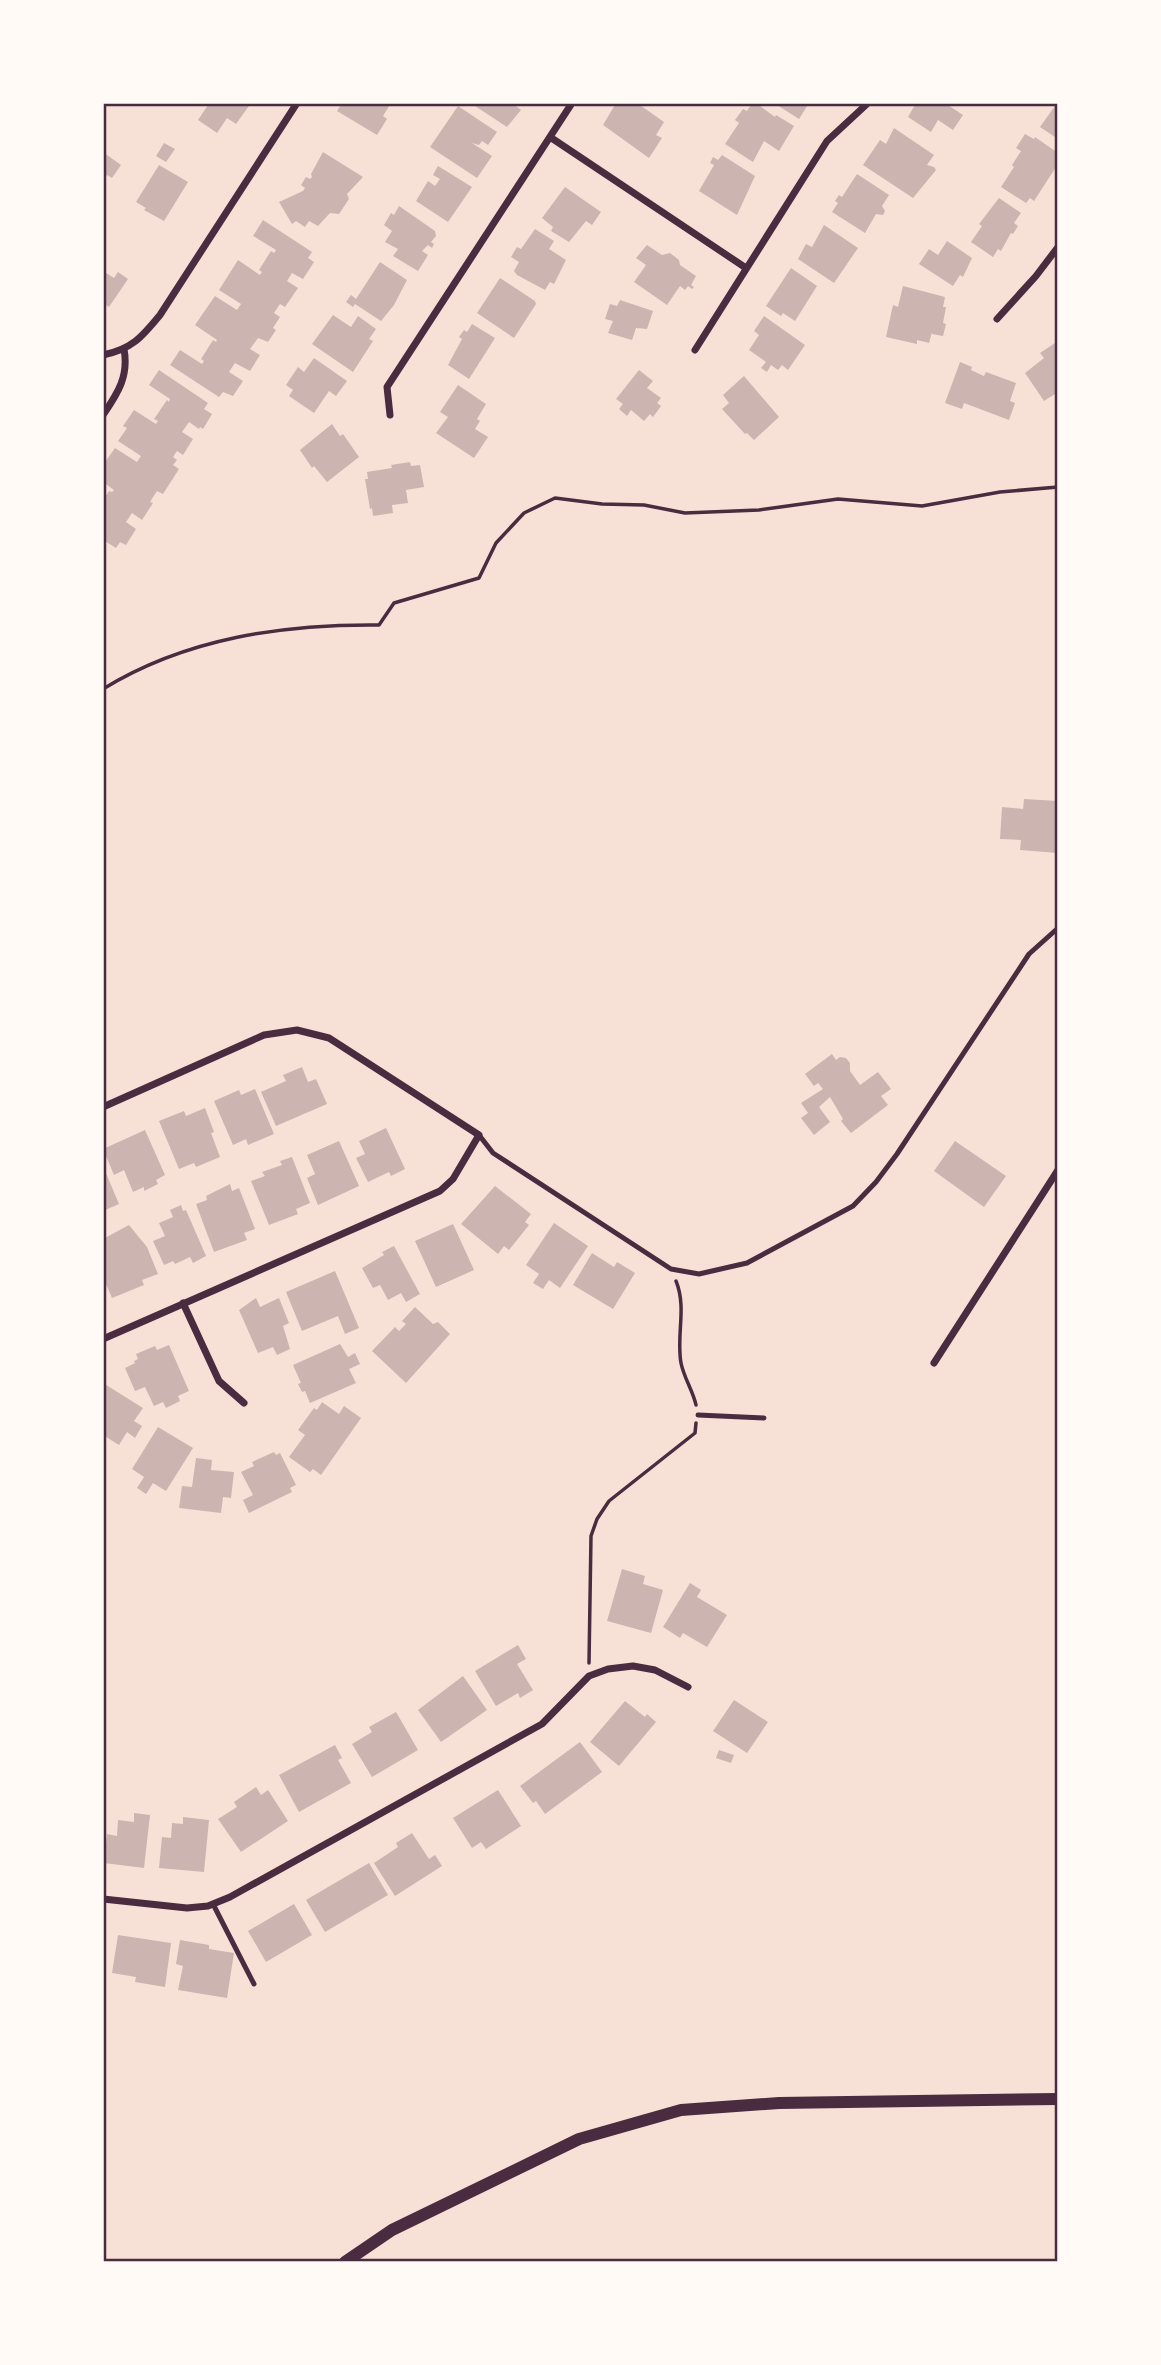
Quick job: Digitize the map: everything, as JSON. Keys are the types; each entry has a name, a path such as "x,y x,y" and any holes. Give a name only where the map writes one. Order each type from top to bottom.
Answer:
{"street":[{"path":"103,355 126,349 145,334 160,316 297,103"},
{"path":"390,415 387,387 572,103"},
{"path":"695,350 827,141 868,103"},
{"path":"550,137 746,268"},
{"path":"997,319 1058,247"},
{"path":"103,415 118,392 127,365 126,349"},
{"path":"103,1107 264,1035 297,1030 329,1038 479,1135 453,1179 440,1191 103,1339"},
{"path":"934,1363 1058,1170"},
{"path":"183,1303 219,1381 244,1403"},
{"path":"103,1899 187,1908 213,1904 230,1897 542,1724 589,1676 608,1669 633,1666 655,1670 688,1687"},
{"path":"345,2262 392,2230 579,2139 681,2110 779,2103 1058,2099"}],"lane":[{"path":"479,1135 494,1153 671,1269 699,1274 747,1263 853,1206 876,1182 1029,954 1058,928"},
{"path":"698,1415 764,1418"},
{"path":"213,1904 254,1984"}],"path":[{"path":"103,689 144,667 193,647 232,637 336,625 379,625 394,603 479,578 496,543 524,513 555,498 602,504 644,505 685,513 759,510 838,499 922,506 1000,492 1058,487"},
{"path":"589,1676 591,1536 597,1518 609,1501 695,1433 698,1415 682,1366 679,1340 681,1292 671,1269"}],"building":[{"path":"206,103 251,103 236,124 227,118 217,133 198,120 208,105"},
{"path":"342,103 391,103 383,116 387,119 377,135 337,111"},
{"path":"476,103 512,103 521,110 507,127 475,106"},
{"path":"616,103 637,103 664,122 656,135 662,138 649,158 603,125"},
{"path":"752,103 794,126 779,151 764,141 753,162 725,144 739,123 735,120 743,109 747,111"},
{"path":"774,103 809,103 799,119"},
{"path":"916,103 949,103 948,105 963,115 953,130 938,120 931,132 908,117"},
{"path":"1058,103 1058,139 1040,127"},
{"path":"458,106 497,132 488,145 482,141 479,145 472,143 492,156 477,178 430,147"},
{"path":"894,128 934,155 927,165 936,170 913,198 863,165 880,140 886,144"},
{"path":"1025,134 1034,139 1035,137 1058,153 1058,164 1034,201 1030,198 1026,203 1001,187 1014,167 1012,165 1021,151 1016,148"},
{"path":"164,143 175,149 166,162 156,156"},
{"path":"103,152 121,165 112,178 107,175 103,181"},
{"path":"323,152 363,177 347,194 349,199 339,214 330,213 318,226 309,221 305,227 296,221 292,224 279,202 303,191 305,188 301,185 306,177 312,177 311,174"},
{"path":"722,155 755,176 737,215 699,191 714,165 710,163 713,157 718,160"},
{"path":"159,165 188,182 164,221 144,210 146,208 136,202"},
{"path":"438,166 472,187 448,222 416,201 428,181 435,186 440,179 433,175"},
{"path":"857,174 889,195 882,206 885,211 883,215 876,214 865,233 832,212 838,203 835,201 839,195 842,197"},
{"path":"565,187 601,212 592,225 586,221 569,242 551,231 553,227 542,218"},
{"path":"999,198 1021,213 1014,223 1018,226 1013,234 1011,233 1001,251 998,249 993,257 971,242 982,226 979,224"},
{"path":"399,206 435,231 436,236 431,242 434,244 432,248 428,245 422,251 428,255 418,271 393,256 398,249 385,242 392,231 384,225"},
{"path":"263,220 312,252 308,258 314,262 303,279 292,273 287,281 298,288 285,307 280,304 274,313 280,317 273,328 276,330 268,342 258,338 250,349 260,355 250,371 235,363 229,372 243,381 233,396 223,392 219,397 170,365 180,350 202,364 204,361 201,359 213,340 217,340 195,325 215,296 237,310 241,304 219,290 238,260 260,275 262,272 259,270 271,251 274,253 276,250 253,236"},
{"path":"824,225 858,248 834,283 798,259 806,244 812,247"},
{"path":"535,229 554,241 549,249 566,260 554,284 550,282 545,290 517,275 514,271 519,262 511,257 517,247 521,249"},
{"path":"947,241 972,258 963,277 960,275 953,286 919,264 929,249 938,255"},
{"path":"647,245 662,255 670,253 679,260 680,265 696,276 691,285 694,287 692,289 688,286 685,290 680,286 667,305 634,282 646,265 636,258"},
{"path":"380,262 407,280 394,305 381,321 355,304 353,307 346,302 351,295 356,299"},
{"path":"791,268 817,286 795,321 766,306"},
{"path":"103,271 114,278 118,272 128,279 109,307 103,303"},
{"path":"500,278 536,304 514,338 477,313"},
{"path":"903,286 945,297 943,323 946,324 943,336 932,332 929,343 917,340 917,344 886,337 893,305 898,307"},
{"path":"620,300 653,311 647,329 636,328 632,340 608,333 613,321 605,319 610,304 617,306"},
{"path":"333,315 351,327 358,316 376,329 369,339 373,341 353,372 312,344"},
{"path":"764,316 805,345 788,370 782,365 778,370 771,365 767,372 761,368 766,362 749,350 759,335 754,331"},
{"path":"472,324 495,338 469,379 448,365 462,339 459,337 464,330 467,332"},
{"path":"1058,341 1058,392 1044,401 1025,373 1044,358 1040,353"},
{"path":"314,358 347,381 336,396 329,391 314,413 289,396 293,390 286,385 298,367 304,372"},
{"path":"960,362 984,376 986,372 1016,383 1010,401 1015,403 1009,420 964,403 962,409 945,403"},
{"path":"159,370 208,403 204,409 212,414 203,429 189,422 182,432 193,439 183,455 177,451 173,457 177,460 173,465 179,469 163,494 157,491 142,520 132,513 126,522 136,529 126,545 120,542 116,548 103,540 103,500 109,491 114,490 103,482 103,461 105,462 115,448 137,462 141,456 118,441 127,428 123,426 134,410 156,424 158,421 154,419 167,400 169,402 170,399 149,385"},
{"path":"639,370 653,381 647,388 661,398 657,403 661,406 653,417 650,414 644,421 631,410 627,416 619,409 623,404 616,399"},
{"path":"744,376 779,417 754,440 722,409 729,403 723,395"},
{"path":"458,385 486,404 477,419 480,421 475,429 488,437 474,458 436,433 448,417 440,412"},
{"path":"332,424 340,436 343,434 359,457 327,482 314,466 312,468 300,450"},
{"path":"410,462 411,466 420,465 424,487 406,490 408,503 392,505 393,513 373,516 365,479 368,479 367,472"},
{"path":"1024,799 1058,801 1058,853 1020,850 1021,840 1000,839 1002,807 1023,809"},
{"path":"832,1054 836,1060 840,1057 846,1058 850,1063 850,1071 860,1085 878,1072 891,1089 881,1096 888,1105 851,1133 841,1121 843,1119 830,1097 819,1107 830,1122 814,1135 801,1118 808,1113 801,1103 823,1089 818,1083 814,1086 805,1074"},
{"path":"302,1067 308,1082 316,1079 327,1104 276,1126 261,1092 286,1081 283,1075"},
{"path":"255,1089 274,1134 248,1145 246,1139 233,1145 214,1101 239,1090 241,1095"},
{"path":"205,1108 220,1157 196,1167 194,1163 179,1169 159,1121 184,1111 186,1116"},
{"path":"386,1128 405,1169 391,1176 389,1172 368,1182 356,1158 365,1154 359,1141"},
{"path":"145,1130 165,1175 156,1180 158,1184 144,1191 144,1187 133,1192 124,1170 114,1175 103,1149"},
{"path":"339,1141 359,1186 318,1205 307,1178 315,1174 307,1155"},
{"path":"955,1141 1006,1176 984,1207 934,1171"},
{"path":"292,1157 310,1203 296,1209 298,1214 269,1225 251,1181 265,1176 262,1172 282,1165 280,1161"},
{"path":"103,1166 119,1204 103,1211"},
{"path":"230,1184 232,1191 239,1188 255,1229 244,1233 247,1240 214,1252 196,1204 207,1200 206,1196"},
{"path":"495,1186 531,1214 525,1222 529,1225 509,1250 504,1246 498,1254 461,1224"},
{"path":"181,1205 183,1211 186,1210 206,1256 193,1263 190,1257 175,1264 173,1261 164,1265 153,1241 165,1236 159,1223 173,1217 170,1210"},
{"path":"554,1223 588,1246 560,1288 549,1280 543,1289 533,1283 539,1274 526,1265"},
{"path":"453,1224 474,1270 436,1287 415,1241"},
{"path":"129,1225 147,1247 158,1274 142,1280 144,1285 112,1298 103,1277 103,1239"},
{"path":"394,1246 420,1294 406,1302 401,1293 388,1300 380,1285 373,1288 362,1268"},
{"path":"592,1253 614,1267 617,1262 635,1273 613,1309 573,1285"},
{"path":"335,1271 359,1328 345,1334 338,1316 302,1331 286,1292"},
{"path":"256,1298 260,1307 279,1298 289,1323 283,1326 290,1349 277,1355 273,1347 258,1353 239,1310"},
{"path":"415,1307 433,1324 438,1322 450,1334 406,1383 372,1351 395,1327 399,1331 406,1324 402,1321"},
{"path":"340,1344 348,1357 355,1353 360,1364 349,1369 356,1383 310,1403 305,1391 302,1392 298,1384 301,1383 293,1365"},
{"path":"169,1345 189,1391 178,1396 180,1401 166,1408 163,1402 154,1406 145,1387 135,1391 125,1368 135,1363 138,1359 136,1354 155,1346 157,1350"},
{"path":"103,1383 143,1408 134,1421 142,1426 135,1438 127,1432 119,1445 103,1435"},
{"path":"322,1402 339,1414 344,1406 361,1418 321,1475 313,1469 310,1472 289,1457 305,1435 298,1430 314,1408 317,1410"},
{"path":"158,1427 193,1448 166,1491 153,1483 146,1494 137,1488 144,1477 132,1469"},
{"path":"274,1452 276,1455 280,1453 296,1485 290,1488 292,1492 249,1513 243,1500 253,1495 241,1472 254,1466 252,1462"},
{"path":"196,1458 212,1460 211,1470 234,1472 231,1498 223,1497 221,1513 179,1508 182,1486 192,1487"},
{"path":"622,1569 645,1576 643,1584 663,1590 651,1633 607,1621"},
{"path":"690,1583 701,1590 697,1597 727,1615 707,1647 683,1633 680,1638 663,1627"},
{"path":"518,1645 526,1659 517,1664 533,1690 520,1698 518,1693 496,1706 475,1671"},
{"path":"463,1676 487,1710 441,1742 418,1710"},
{"path":"734,1700 768,1722 747,1753 713,1731"},
{"path":"625,1701 656,1722 619,1766 590,1742"},
{"path":"396,1712 418,1750 372,1777 352,1744 372,1732 369,1727"},
{"path":"580,1742 602,1772 545,1814 520,1786"},
{"path":"335,1745 342,1758 338,1760 351,1783 299,1812 279,1775"},
{"path":"719,1750 734,1755 731,1763 716,1758"},
{"path":"256,1787 261,1795 268,1790 288,1821 241,1852 218,1819 237,1807 234,1802"},
{"path":"498,1790 521,1826 486,1849 481,1842 472,1848 453,1818"},
{"path":"134,1813 150,1815 144,1868 104,1863 107,1834 117,1836 118,1820 134,1822"},
{"path":"183,1817 209,1820 204,1872 159,1868 162,1837 171,1838 172,1823 183,1824"},
{"path":"412,1833 429,1859 435,1855 442,1866 395,1896 374,1863 398,1847 396,1843"},
{"path":"369,1863 388,1895 325,1932 306,1900"},
{"path":"294,1904 312,1935 266,1962 248,1931"},
{"path":"118,1935 171,1943 165,1987 135,1982 136,1977 112,1973"},
{"path":"180,1940 234,1953 227,1998 178,1990 183,1966 176,1964"}]}
